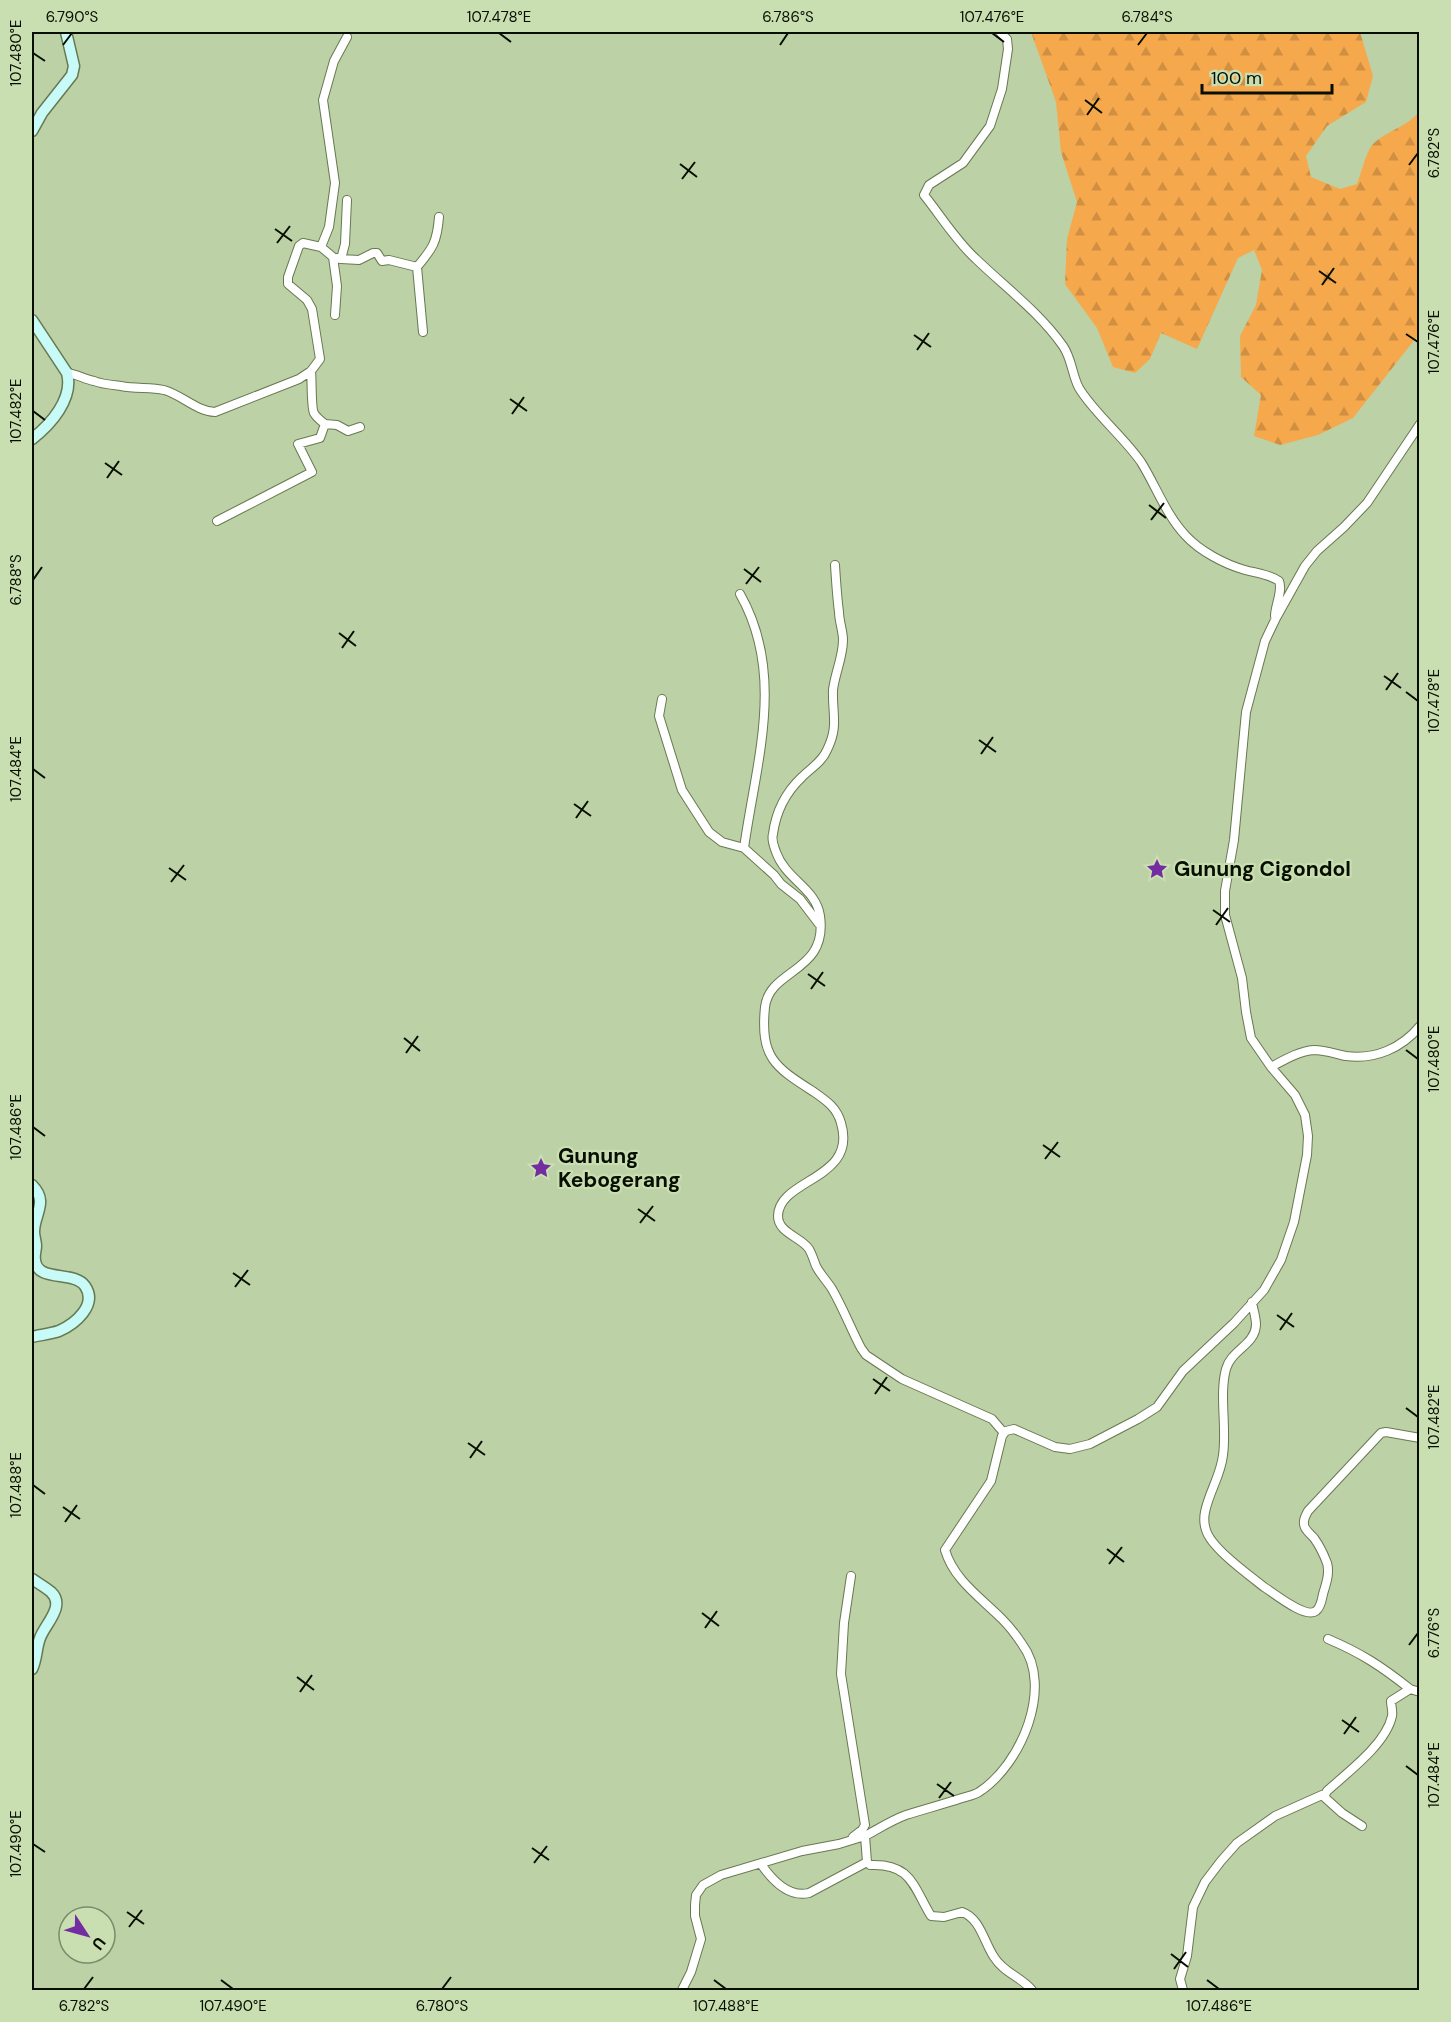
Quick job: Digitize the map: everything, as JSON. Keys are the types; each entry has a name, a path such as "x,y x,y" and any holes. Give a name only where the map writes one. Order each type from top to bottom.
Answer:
{"street":[{"path":"32,131 42,113 72,75 74,66 66,32"},
{"path":"1000,32 1007,39 1008,49 1002,89 990,126 963,163 929,185 924,195 967,251 1026,303 1046,324 1064,348 1083,394 1119,434 1140,462 1173,519 1186,536 1215,557 1241,569 1279,581 1281,587 1275,608 1275,618"},
{"path":"321,247 328,227 335,183 323,100 334,61 347,37"},
{"path":"335,315 337,258 345,244 347,200"},
{"path":"423,332 417,267 437,238 439,217"},
{"path":"67,373 96,382 143,390 164,390 202,410 215,412 293,382 311,371 320,358 312,309 306,300 288,284 288,277 299,246 303,243 321,247 337,258 359,260 373,253 377,254 382,261 389,260 417,267"},
{"path":"32,320 67,373 69,380 68,389 57,413 47,428 32,439"},
{"path":"311,371 312,410 325,424 337,425 348,431 360,427"},
{"path":"217,521 312,472 298,444 320,438 325,424"},
{"path":"682,1990 691,1972 701,1939 695,1916 696,1896 703,1885 720,1875 802,1851 865,1836 903,1816 977,1794 990,1784 1013,1756 1029,1724 1035,1701 1036,1689 1032,1668 1024,1646 1004,1621 960,1579 952,1569 945,1550 991,1481 999,1443 1004,1433 1016,1429 1055,1447 1070,1449 1090,1444 1138,1419 1157,1407 1183,1371 1234,1323 1273,1277 1294,1222 1308,1141 1306,1122 1292,1089 1271,1067 1250,1034 1242,978 1225,905 1234,840 1246,712 1265,641 1275,618 1310,558 1367,503 1419,424"},
{"path":"835,565 843,641 834,683 834,732 823,758 785,796 777,813 772,838 784,868 816,902 820,917 819,942 816,950 802,965 776,985 769,996 766,1005 765,1034 774,1063 830,1103 836,1111 843,1133 843,1141 839,1154 828,1169 783,1200 779,1209 780,1223 810,1251 866,1355 902,1379 992,1419 999,1424 1004,1433"},
{"path":"740,594 758,634 766,703 764,732 744,848"},
{"path":"662,699 659,716 677,780 709,832 722,842 744,848 752,853 781,884 800,899 820,925"},
{"path":"1271,1067 1313,1050 1358,1057 1382,1053 1405,1042 1419,1026"},
{"path":"32,1185 40,1197 40,1208 34,1231 36,1265 43,1272 77,1280 84,1284 89,1303 84,1312 64,1328 32,1337"},
{"path":"1252,1302 1256,1320 1255,1332 1250,1341 1233,1356 1226,1369 1223,1455 1220,1472 1204,1521 1213,1542 1262,1585 1302,1611 1311,1613 1317,1610 1327,1579 1327,1566 1316,1542 1304,1526 1303,1521 1308,1511 1381,1433 1419,1438"},
{"path":"833,1845 856,1836 865,1825 841,1674 844,1623 851,1576"},
{"path":"32,1579 53,1594 57,1604 55,1613 43,1629 32,1669"},
{"path":"1328,1638 1369,1658 1410,1689 1419,1692"},
{"path":"1183,1990 1180,1979 1186,1956 1193,1907 1205,1882 1237,1844 1275,1816 1322,1795 1324,1797 1327,1791 1368,1754 1382,1737 1393,1714 1390,1701 1410,1689"},
{"path":"1322,1795 1342,1813 1362,1826"},
{"path":"865,1836 867,1862"},
{"path":"761,1864 780,1887 802,1894 809,1893 867,1862"},
{"path":"867,1862 870,1865 880,1864 896,1868 908,1875 932,1916 944,1917 962,1912 970,1916 976,1922 996,1960 1032,1990"}],"green space":[{"path":"1031,32 1360,32 1373,76 1366,102 1327,126 1306,156 1311,177 1340,189 1357,184 1373,144 1410,120 1419,111 1419,334 1353,418 1318,435 1280,445 1254,436 1261,395 1241,377 1240,336 1256,305 1262,270 1254,250 1238,258 1197,349 1161,333 1150,359 1135,373 1113,367 1097,328 1065,284 1067,239 1077,202 1061,152 1056,102"}],"place":[{"name":"Gunung Cigondol","path":"1157,869"},
{"name":"Gunung Kebogerang","path":"541,1168"}]}
